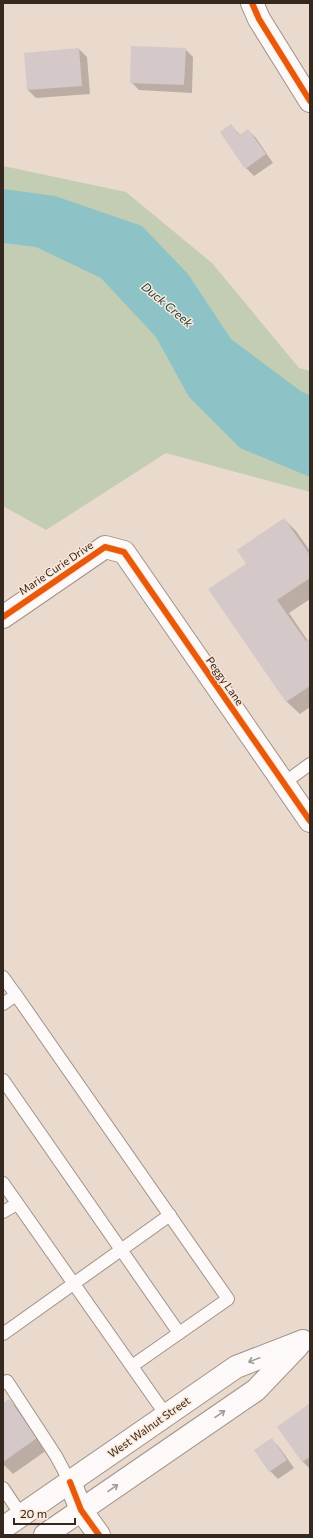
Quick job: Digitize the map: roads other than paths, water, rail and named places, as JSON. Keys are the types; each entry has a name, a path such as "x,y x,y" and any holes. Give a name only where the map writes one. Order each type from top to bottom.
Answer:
{"main road":[{"path":"252,3 259,19 310,100"},
{"name":"Marie Curie Drive","path":"3,616 105,548 124,552"},
{"name":"Peggy Lane","path":"124,552 310,821"},
{"name":"West Walnut Street","path":"3,1528 236,1367 307,1339"},
{"name":"West Walnut Street","path":"45,1535 256,1390 307,1339"},
{"path":"70,1482 81,1510 99,1535"}],"lane":[{"path":"284,783 310,764"},
{"path":"3,976 228,1299 132,1366"},
{"path":"3,1004 16,995"},
{"path":"3,1080 179,1333"},
{"path":"3,1184 166,1415"},
{"path":"3,1212 17,1204"},
{"path":"3,1334 170,1215"},
{"path":"3,1383 6,1381 56,1456 70,1482"},
{"path":"3,1488 22,1515"}],"water":[{"name":"Duck Creek","path":"3,189 55,196 142,226 188,274 231,339 302,392 310,395 310,477 240,448 189,397 156,337 101,278 36,247 3,243"}]}
